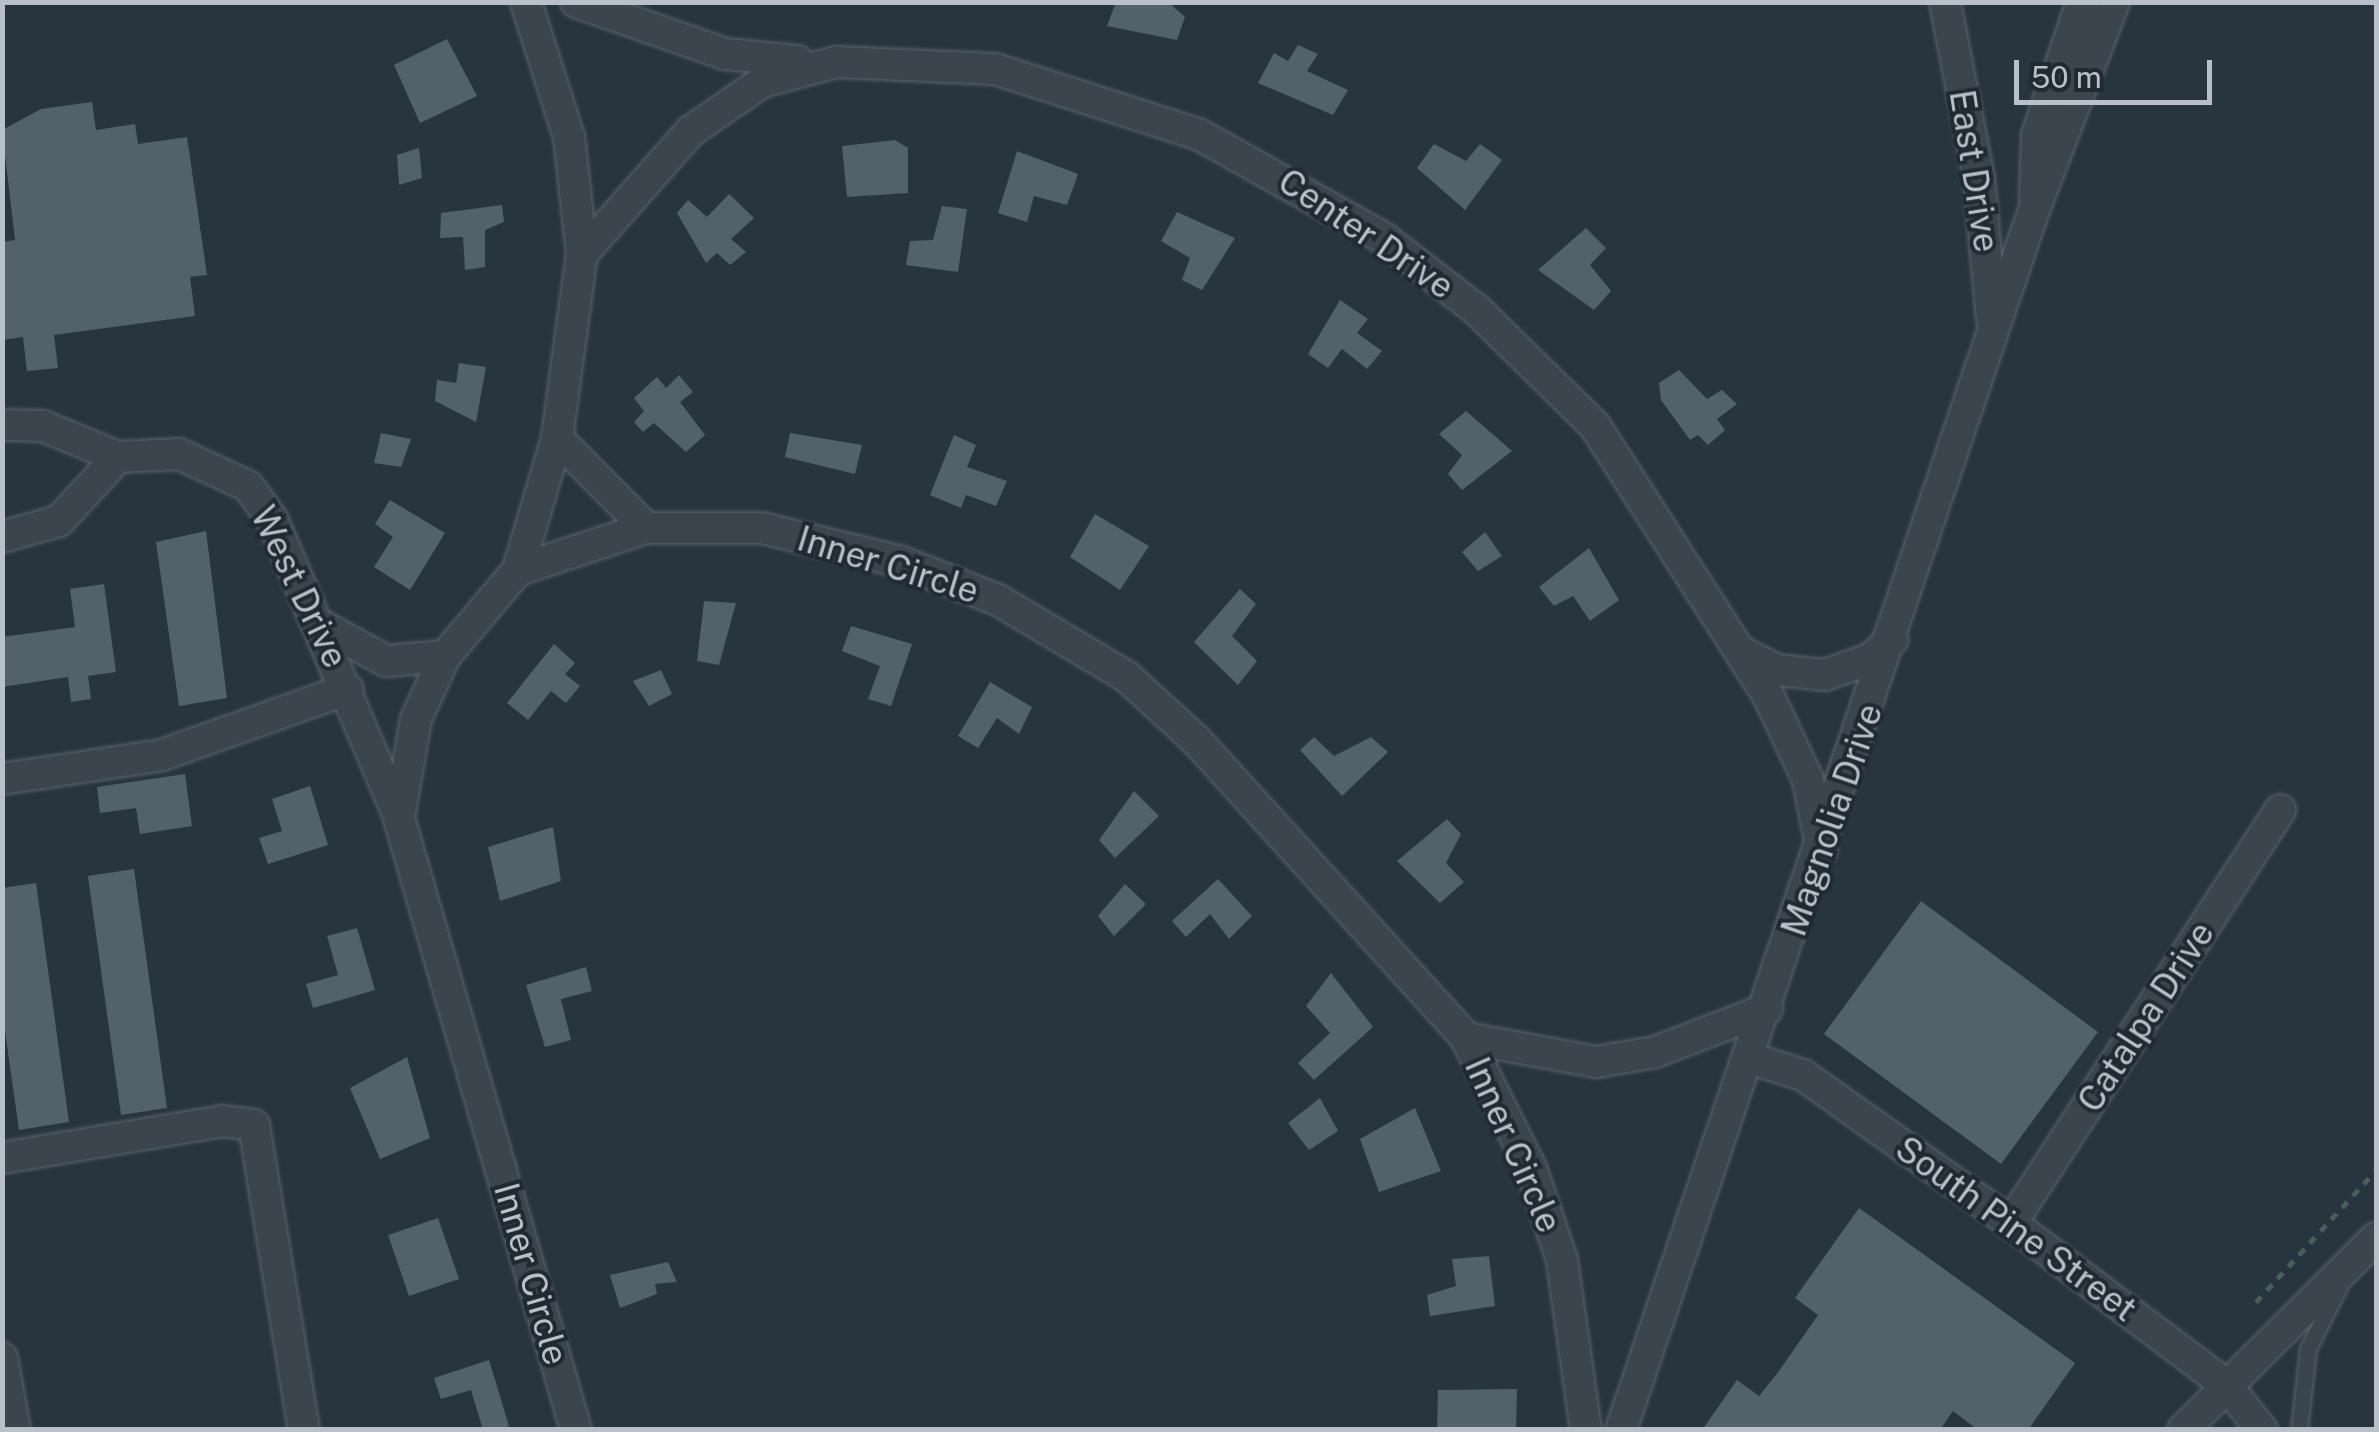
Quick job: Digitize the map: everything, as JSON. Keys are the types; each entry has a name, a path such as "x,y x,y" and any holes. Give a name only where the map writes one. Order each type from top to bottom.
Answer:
{"street":[{"path":"518,570 557,438 582,254 568,137 526,2"},
{"name":"Center Drive","path":"576,2 725,54 836,62 954,62 1098,96 1200,135 1385,240 1478,311 1595,426 1741,652 1808,780 1822,850"},
{"name":"East Drive","path":"1944,2 1979,179 1992,341"},
{"name":"Magnolia Drive","path":"2035,208 2037,135 2082,2"},
{"name":"Magnolia Drive","path":"1621,1430 1822,850 2035,208 2114,2"},
{"name":"Center Drive","path":"582,254 690,131 762,82 836,62"},
{"name":"West Drive","path":"2,424 43,426 118,457 179,454 248,486 316,617 399,818"},
{"path":"557,438 646,528"},
{"path":"2,537 59,521 118,457"},
{"name":"Inner Circle","path":"576,1430 399,818 416,719 444,656 518,570 646,528 762,528 848,546 960,583 1061,632 1196,740 1466,1038 1530,1168 1562,1260 1586,1430"},
{"path":"316,617 354,652 410,665 444,656"},
{"path":"1741,652 1777,670 1825,675 1870,659 1893,638"},
{"path":"2,779 162,756 348,689"},
{"name":"Catalpa Drive","path":"2011,1223 2280,810"},
{"name":"Inner Circle","path":"1466,1038 1596,1062 1655,1052 1767,1009"},
{"name":"South Pine Street","path":"1750,1058 1804,1074 2011,1223 2228,1386 2262,1430"},
{"path":"2,1158 222,1121 254,1125 304,1430"},
{"path":"2184,1430 2376,1236"},
{"path":"2,1358 14,1430"}],"lane":[{"path":"2299,1430 2308,1348 2350,1264"}],"path":[{"path":"2256,1302 2376,1170"}],"building":[{"path":"1116,2 1168,2 1185,17 1177,40 1107,26"},
{"path":"447,39 477,96 420,123 394,65"},
{"path":"1298,45 1318,54 1307,71 1348,90 1333,115 1258,83 1274,53 1288,61"},
{"path":"92,102 96,130 135,124 138,144 187,137 207,275 190,277 195,316 54,335 58,368 27,371 23,337 2,340 2,242 15,240 2,130 41,109"},
{"path":"895,140 908,148 908,193 847,197 842,146"},
{"path":"1434,144 1466,161 1480,144 1502,160 1465,210 1417,168"},
{"path":"419,148 422,178 399,185 397,155"},
{"path":"1017,151 1078,174 1067,205 1034,196 1027,222 998,213"},
{"path":"729,194 754,218 731,239 746,252 730,265 717,253 706,263 677,213 688,200 707,217"},
{"path":"502,205 504,222 485,230 485,267 465,270 463,237 440,238 441,213"},
{"path":"942,206 967,209 958,272 906,265 910,241 933,240"},
{"path":"1177,212 1235,238 1202,290 1182,280 1190,258 1161,241"},
{"path":"1586,228 1606,248 1590,265 1611,291 1594,310 1538,270"},
{"path":"1340,300 1368,319 1357,333 1382,351 1367,369 1342,349 1328,368 1308,354"},
{"path":"459,363 486,367 476,422 435,401 437,380 456,383"},
{"path":"1679,370 1707,399 1722,390 1737,404 1717,419 1725,430 1708,445 1698,435 1690,440 1661,400 1659,383"},
{"path":"679,375 693,392 680,402 705,435 686,452 654,423 643,432 634,422 644,411 634,398 657,377 666,388"},
{"path":"1466,411 1512,451 1462,490 1448,474 1462,455 1439,434"},
{"path":"381,433 411,439 401,467 374,463"},
{"path":"790,433 862,445 855,474 785,457"},
{"path":"954,435 976,445 967,467 1007,481 996,506 966,495 961,508 930,495"},
{"path":"390,500 445,533 410,590 374,567 393,537 375,524"},
{"path":"1095,514 1149,546 1120,590 1070,557"},
{"path":"206,531 227,698 179,706 156,542"},
{"path":"1485,532 1502,556 1478,571 1462,552"},
{"path":"1589,548 1619,600 1590,621 1573,596 1554,606 1539,587"},
{"path":"104,584 116,672 88,676 91,699 71,702 68,677 2,687 2,637 75,627 70,589"},
{"path":"1240,589 1256,604 1232,636 1257,661 1238,685 1194,642"},
{"path":"704,601 736,603 719,665 697,661"},
{"path":"851,626 912,644 891,706 868,699 880,666 842,651"},
{"path":"554,644 575,663 565,674 580,686 566,703 551,691 528,720 507,703"},
{"path":"661,670 672,694 649,706 633,681"},
{"path":"990,682 1032,707 1019,734 997,718 978,748 958,736"},
{"path":"1314,737 1334,756 1371,737 1388,752 1342,796 1300,750"},
{"path":"185,774 192,826 140,834 136,808 100,813 97,787"},
{"path":"310,786 328,845 268,864 259,838 282,831 272,799"},
{"path":"1134,791 1159,816 1115,858 1099,840"},
{"path":"1447,819 1461,834 1446,863 1464,882 1440,903 1397,861"},
{"path":"553,827 561,881 500,901 488,847"},
{"path":"134,869 167,1108 121,1115 88,876"},
{"path":"1218,879 1252,916 1229,939 1210,914 1186,937 1172,921"},
{"path":"36,883 69,1122 19,1130 2,1010 2,888"},
{"path":"1125,884 1146,904 1114,936 1098,916"},
{"path":"1921,901 2098,1032 2001,1164 1824,1034"},
{"path":"357,928 375,990 313,1008 306,984 338,975 327,936"},
{"path":"586,967 592,991 561,999 571,1040 545,1047 526,985"},
{"path":"1331,973 1373,1027 1314,1080 1298,1063 1330,1033 1306,1006"},
{"path":"407,1057 430,1138 380,1159 350,1088"},
{"path":"1320,1098 1338,1131 1309,1150 1288,1123"},
{"path":"1415,1108 1441,1171 1379,1192 1360,1139"},
{"path":"1859,1208 2075,1363 2028,1430 1978,1430 1953,1411 1940,1430 1702,1430 1737,1380 1759,1396 1779,1371 1818,1315 1795,1298"},
{"path":"438,1218 459,1279 409,1296 388,1235"},
{"path":"1489,1256 1495,1306 1430,1316 1427,1295 1456,1286 1452,1259"},
{"path":"668,1262 677,1282 655,1284 657,1294 620,1308 610,1275"},
{"path":"489,1360 509,1426 498,1430 483,1430 471,1390 441,1399 434,1378"},
{"path":"1517,1389 1516,1430 1437,1430 1438,1390"}]}
